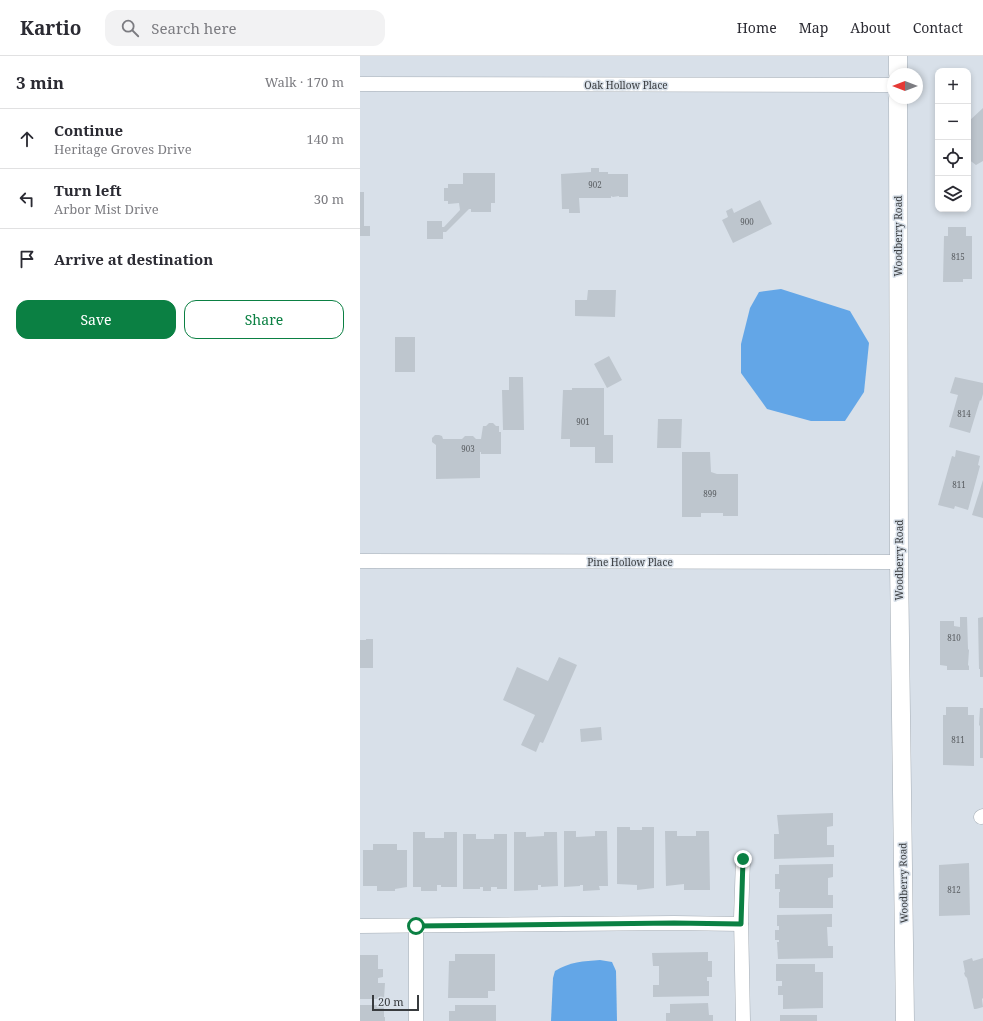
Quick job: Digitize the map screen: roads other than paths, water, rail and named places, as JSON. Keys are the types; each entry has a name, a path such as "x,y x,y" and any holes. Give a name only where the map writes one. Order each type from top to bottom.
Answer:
{"street":[{"path":"898,56 898,68"},
{"name":"Oak Hollow Place","path":"360,84 887,85"},
{"name":"Woodberry Road","path":"898,104 899,562 905,1021"},
{"name":"Pine Hollow Place","path":"360,561 899,562"},
{"path":"743,859 741,924 743,1021"},
{"path":"360,926 674,923 741,924"},
{"path":"416,926 416,1021"}],"water":[{"path":"781,289 850,311 869,343 864,392 845,421 811,421 767,409 741,373 741,344 750,308 759,292"},
{"path":"600,960 612,962 616,971 617,1021 551,1021 553,978 555,971 571,964"}]}
